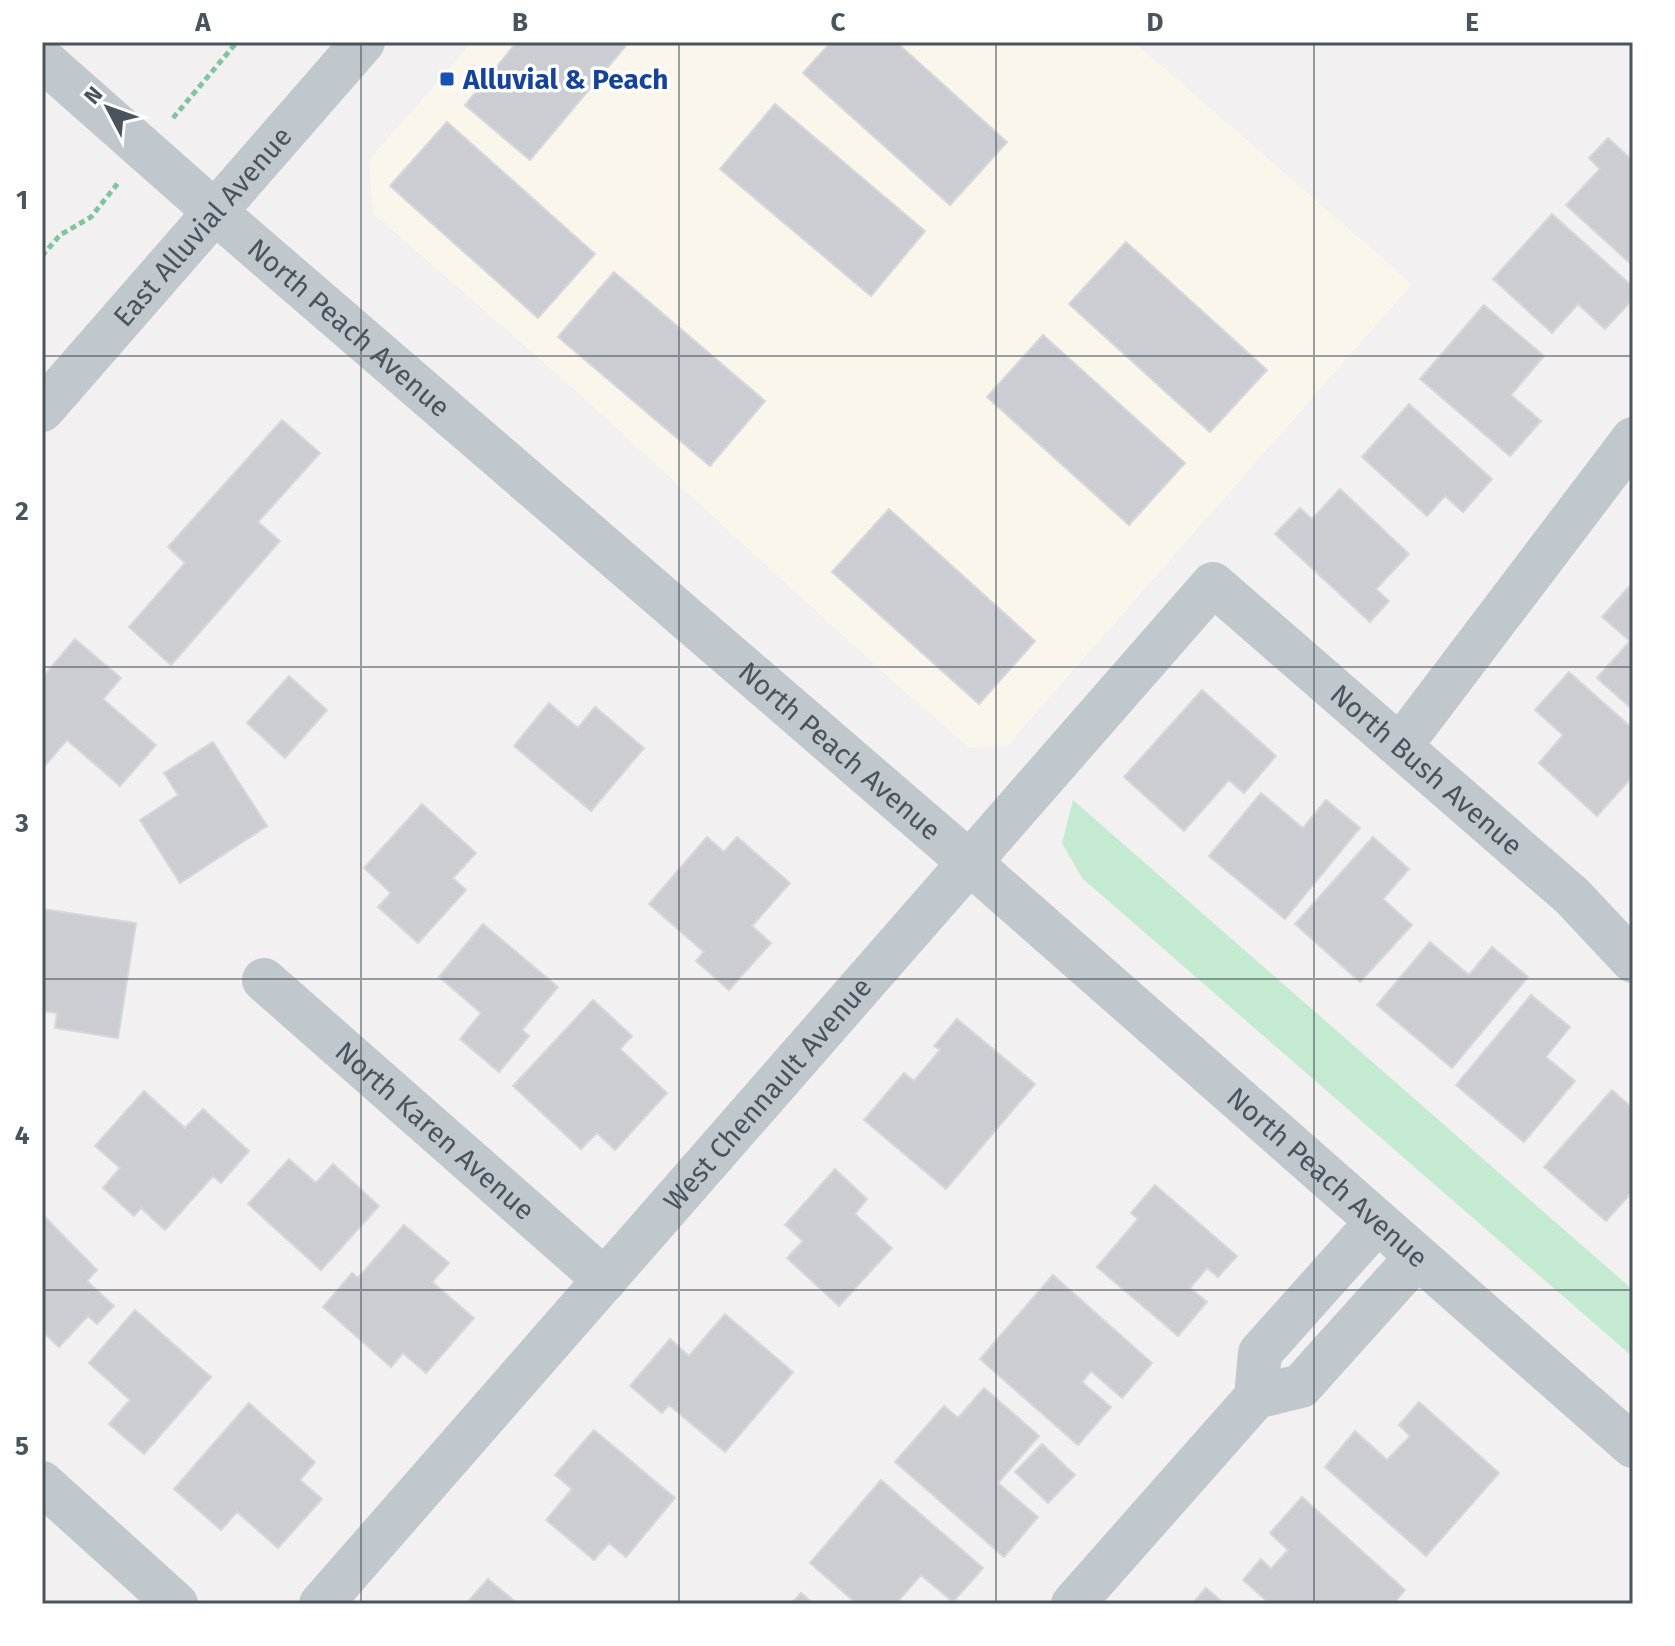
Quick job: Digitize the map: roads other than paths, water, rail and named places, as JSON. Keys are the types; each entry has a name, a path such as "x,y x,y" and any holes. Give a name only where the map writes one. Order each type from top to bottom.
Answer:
{"street":[{"name":"East Alluvial Avenue","path":"42,410 363,42"},
{"name":"North Peach Avenue","path":"42,59 969,862 1633,1446"},
{"path":"1401,745 1633,439"},
{"name":"West Chennault Avenue","path":"321,1604 1213,584"},
{"name":"North Bush Avenue","path":"1213,584 1572,896 1633,961"},
{"name":"North Karen Avenue","path":"264,980 605,1280"},
{"path":"1256,1397 1260,1353 1377,1222"},
{"path":"1073,1604 1256,1397 1301,1386 1417,1257"},
{"path":"42,1483 176,1604"}],"place":[{"name":"Alluvial & Peach","path":"447,79"}]}
